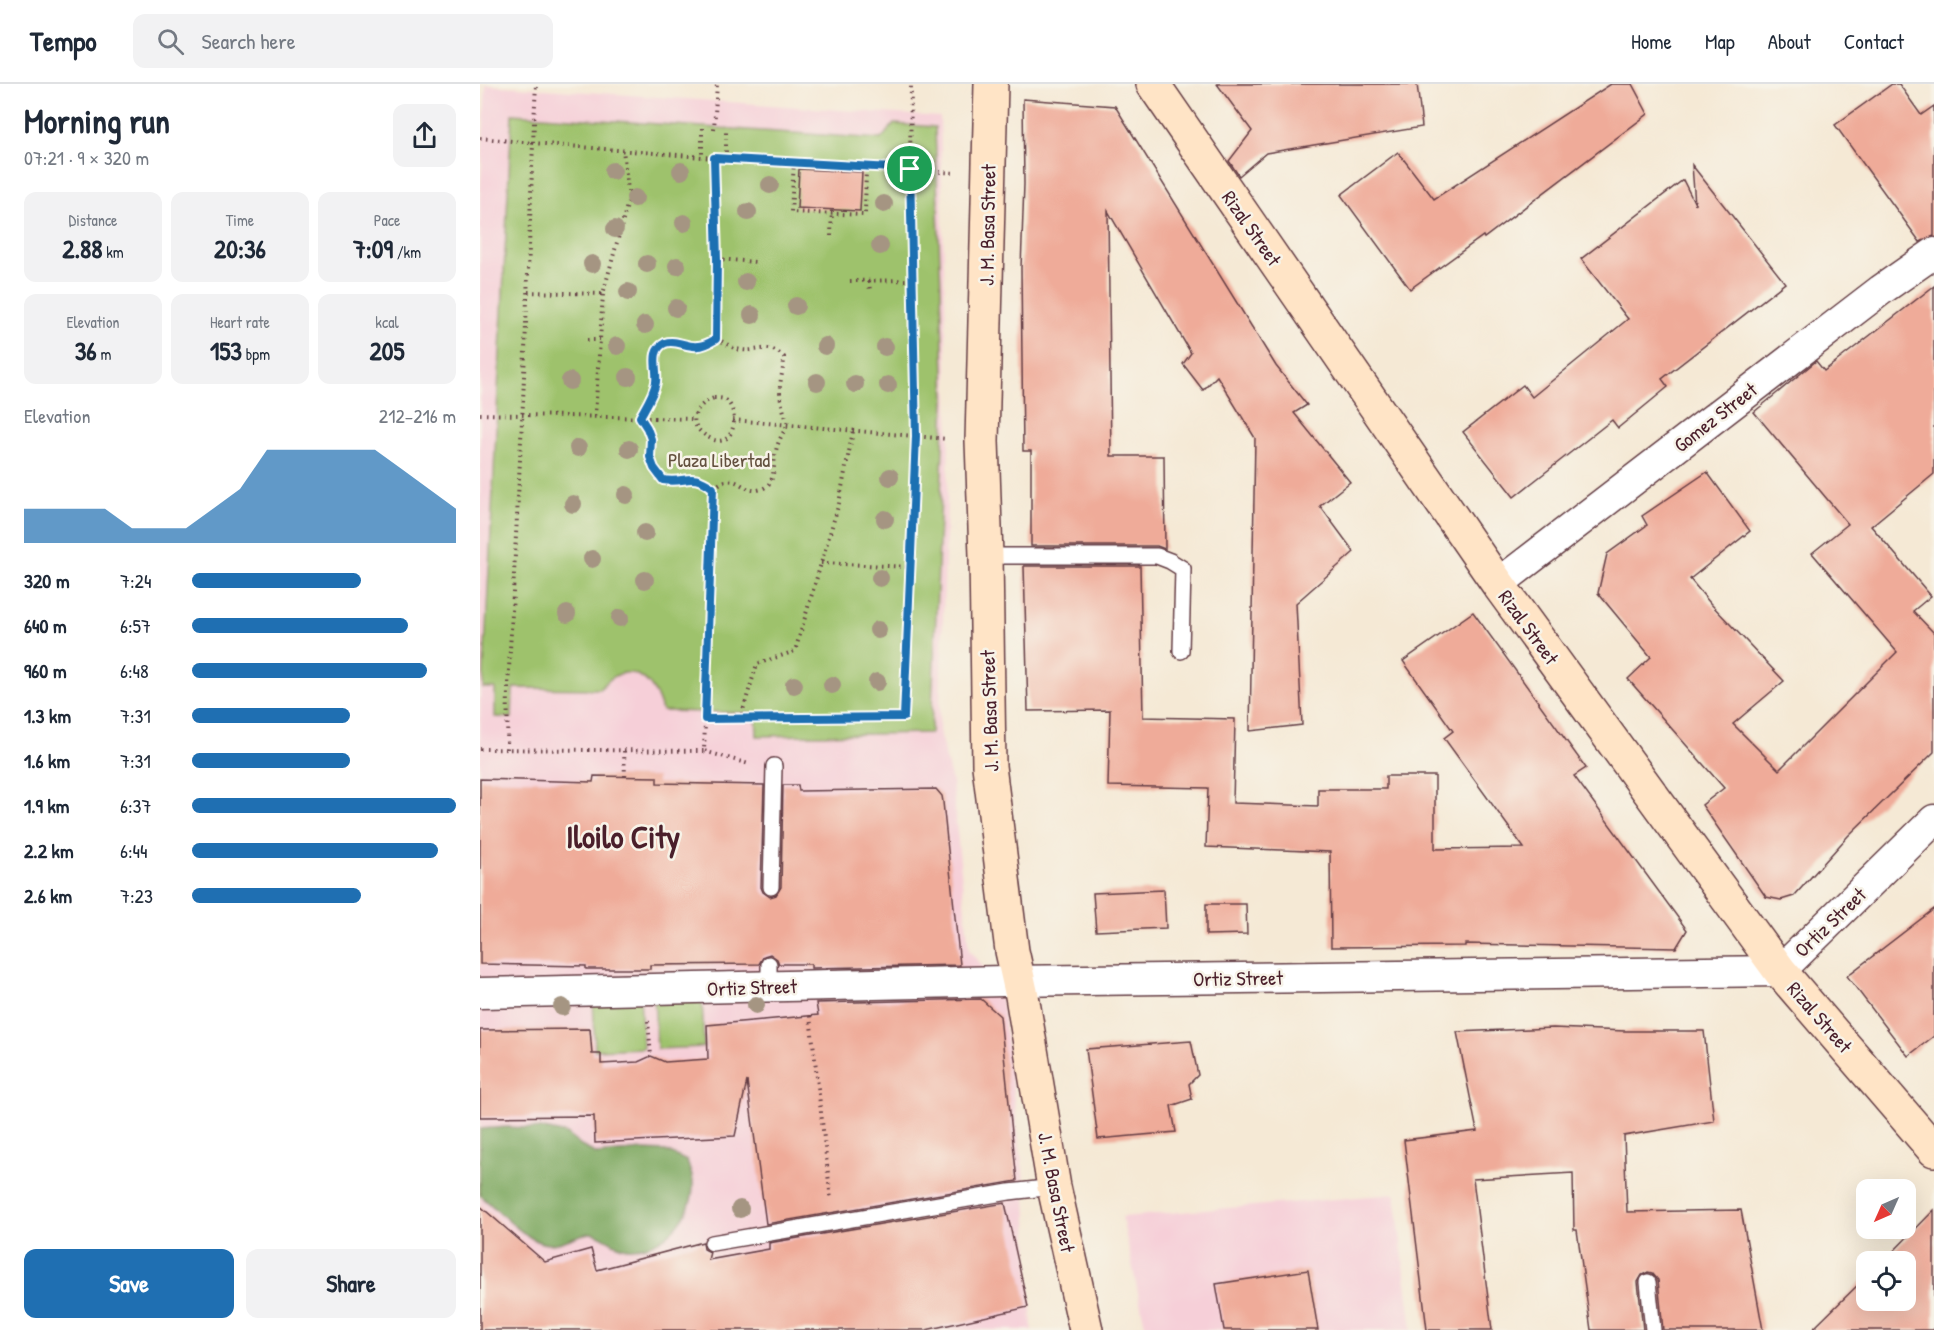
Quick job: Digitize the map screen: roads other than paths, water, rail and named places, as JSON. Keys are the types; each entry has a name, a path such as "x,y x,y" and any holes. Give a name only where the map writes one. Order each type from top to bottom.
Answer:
{"main road":[{"name":"J. M. Basa Street","path":"991,84 982,441 989,766 1012,951 1079,1328"},
{"name":"Rizal Street","path":"1153,84 1498,584 1780,971 1934,1149"}],"street":[{"name":"Gomez Street","path":"1498,584 1871,297 1934,253"},
{"name":"Ortiz Street","path":"480,993 769,975 807,986 1780,971 1934,820"}],"lane":[{"path":"986,556 1157,556 1170,561 1183,569 1181,651"},
{"path":"771,887 774,766"},
{"path":"712,1243 1009,1192 1054,1187"},
{"path":"1648,1282 1653,1330"}],"district":[{"name":"Iloilo City","path":"623,836"}],"park label":[{"name":"Plaza Libertad","path":"719,459"}]}
